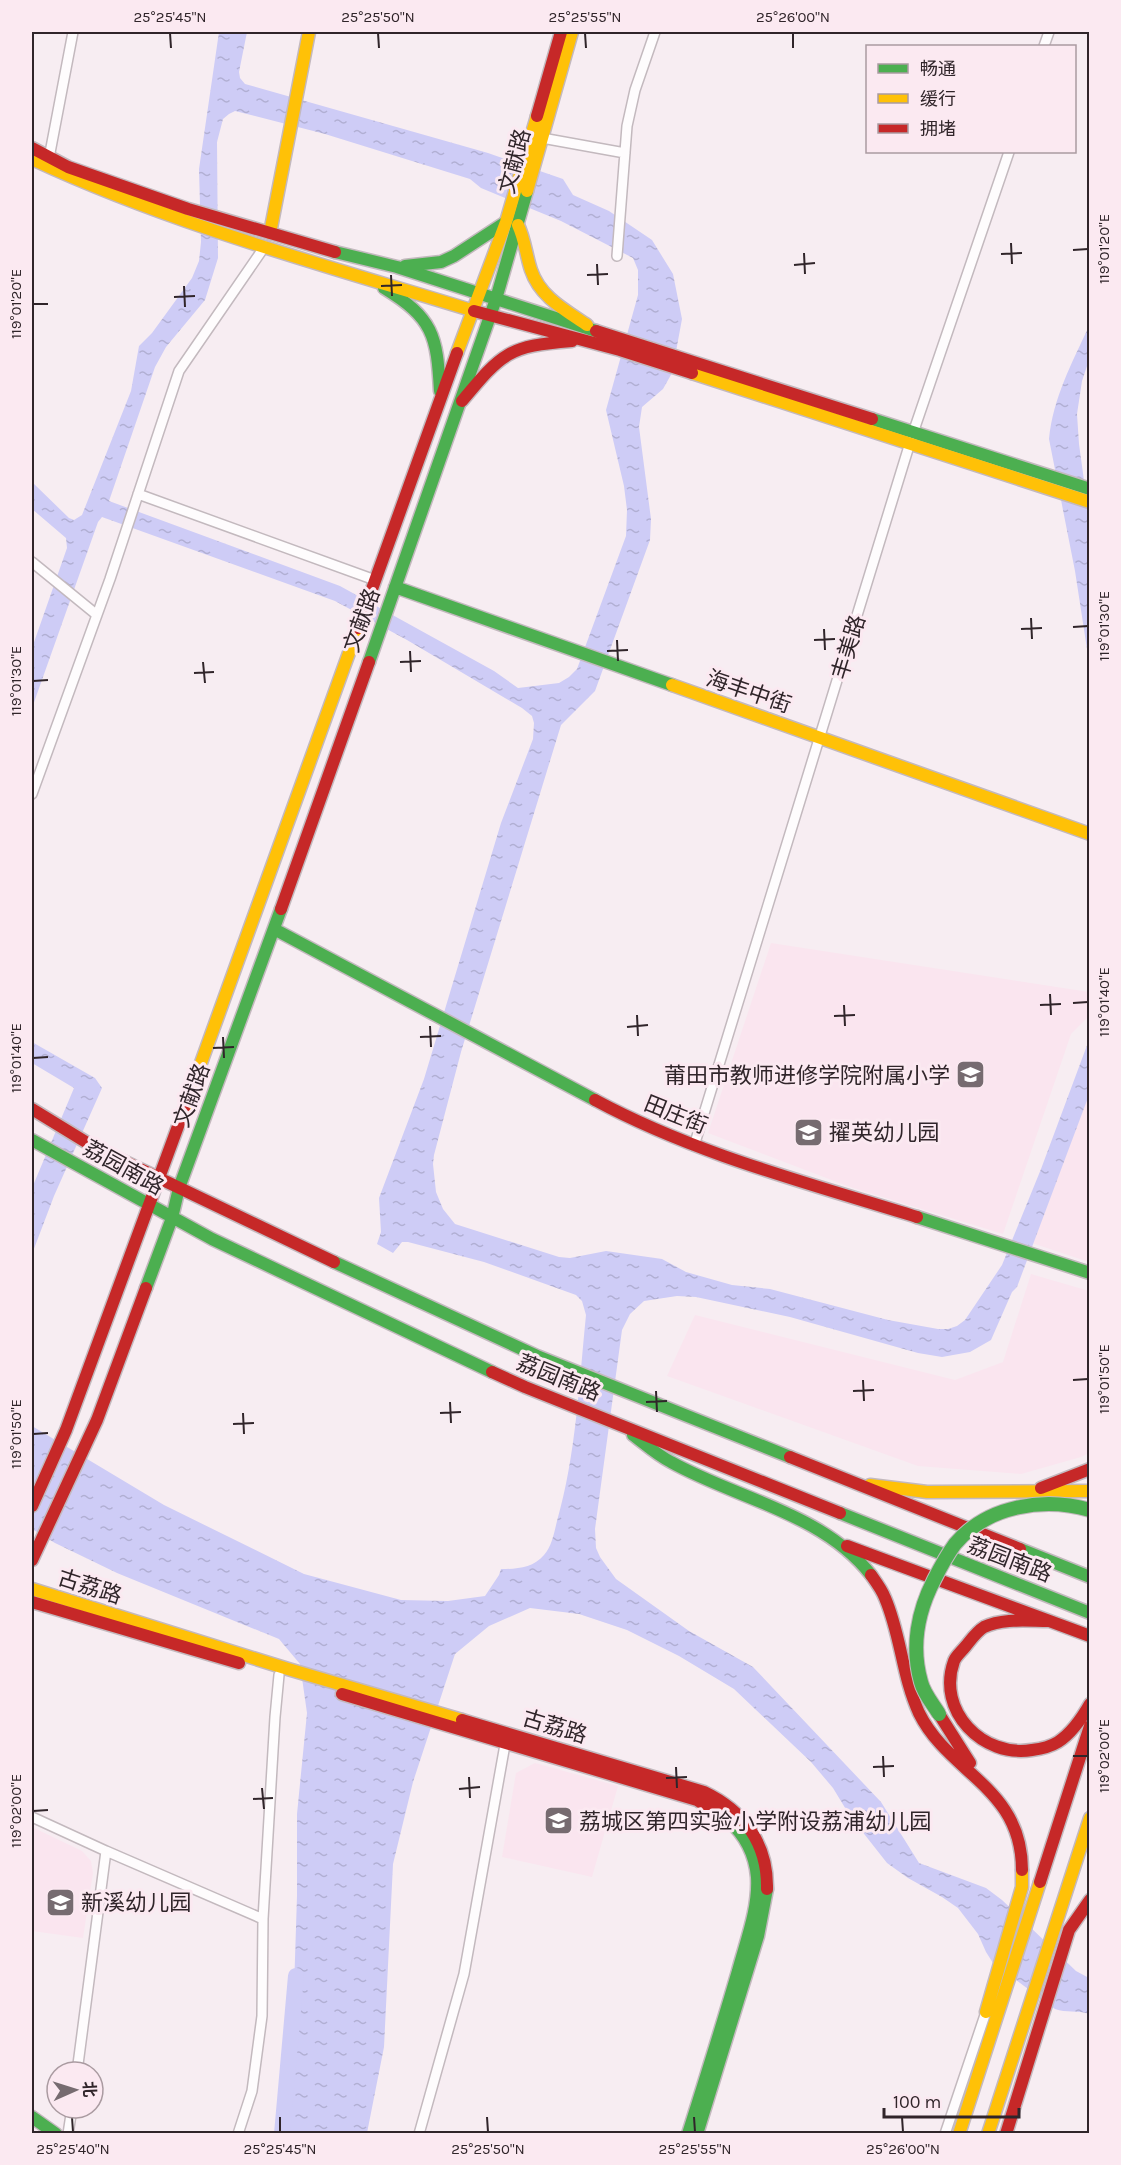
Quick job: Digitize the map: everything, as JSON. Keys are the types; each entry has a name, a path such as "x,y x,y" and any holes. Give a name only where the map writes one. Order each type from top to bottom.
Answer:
{"main road":[{"path":"268,240 309,32"},
{"name":"文献路","path":"532,151 561,32"},
{"name":"文献路","path":"532,151 542,138 572,32"},
{"path":"32,148 49,158 184,213"},
{"path":"32,1506 63,1437 159,1178 441,396 480,294 513,220 532,151"},
{"path":"32,159 77,180 268,240 362,276 489,316 687,365"},
{"path":"397,267 441,262 513,220"},
{"path":"513,220 525,238 533,276 542,289 551,300 593,329"},
{"name":"文献路","path":"33,1558 97,1420 172,1218 179,1188 274,928 496,299 513,220"},
{"path":"268,240 365,258 593,329 687,365 1044,481 1089,502"},
{"path":"362,276 413,306 426,320 438,351 441,396"},
{"path":"458,407 498,360 513,351 543,343 582,340"},
{"path":"1044,481 1089,489"},
{"name":"海丰中街","path":"395,587 1089,834"},
{"name":"田庄街","path":"274,928 622,1115 694,1146 1089,1273"},
{"name":"荔园南路","path":"34,1110 94,1147 537,1356 1089,1577"},
{"name":"荔园南路","path":"32,1140 212,1239 525,1387 1089,1613"},
{"path":"617,1423 670,1462 802,1521 847,1548 870,1574 885,1598 904,1672 921,1714 939,1742 999,1799 1015,1829 1022,1858 1022,1887 959,2133"},
{"path":"1034,1491 1089,1469"},
{"path":"850,1482 927,1492 1089,1491"},
{"path":"982,1782 921,1683 917,1650 918,1620 928,1590 957,1542 977,1526 997,1515 1028,1505 1066,1503 1089,1510"},
{"path":"836,1542 1089,1636"},
{"name":"古荔路","path":"32,1589 285,1674"},
{"name":"古荔路","path":"32,1602 704,1792 720,1799 735,1810 754,1833 766,1865 766,1898 758,1936 697,2133"},
{"path":"1048,1621 1019,1621 986,1626 954,1660 949,1684 953,1709 973,1733 997,1749 1026,1753 1056,1743 1087,1716"},
{"path":"991,2012 1087,1716"},
{"name":"古荔路","path":"500,1736 697,1800 732,1821 752,1854 757,1879 752,1920 688,2133"},
{"path":"988,2133 1089,1818"},
{"path":"1006,2133 1069,1930 1089,1900"},
{"path":"32,2117 56,2133"}],"street":[{"path":"49,158 73,32"},
{"path":"617,256 627,126 633,99 655,32"},
{"path":"542,138 626,153"},
{"name":"丰美路","path":"694,1146 912,438 1008,153"},
{"path":"32,794 135,506 179,371 268,240"},
{"path":"138,494 375,580"},
{"path":"32,562 97,615"},
{"path":"238,2133 252,2091 262,2016 263,1919 275,1717 285,1674"},
{"path":"419,2133 464,1974 500,1736"},
{"path":"32,1817 263,1919"},
{"path":"78,2060 106,1851"},
{"path":"945,2133 991,2012"}],"shaded area":[{"path":"771,943 1089,992 1089,1016 1071,1034 1003,1234 850,1187 708,1133"},
{"path":"1089,1080 1089,1262 1020,1239"},
{"path":"1031,1274 1089,1291 1089,1453 1021,1474 918,1466 667,1376 695,1315 955,1380 1003,1362"},
{"name":"荔城区第四实验小学附设荔浦幼儿园","path":"535,1763 618,1786 592,1877 502,1857 516,1773"},
{"name":"新溪幼儿园","path":"32,1827 82,1851 91,1861 93,1873 83,1938 32,1931"}],"water":[{"path":"219,32 247,32 239,72 245,84 488,153 563,179 573,195 609,211 652,240 673,274 682,319 672,373 663,389 642,407 639,427 651,519 650,540 595,691 561,725 461,1052 433,1164 436,1192 443,1209 455,1224 559,1257 570,1258 606,1251 662,1259 686,1272 732,1285 770,1289 888,1320 948,1329 965,1320 1002,1265 1089,1040 1089,1095 1017,1287 1012,1292 991,1340 970,1352 942,1357 918,1353 790,1317 696,1297 677,1296 644,1301 630,1314 622,1330 595,1529 596,1548 616,1579 689,1631 753,1667 881,1802 919,1863 986,1888 1002,1900 1076,1971 1089,1978 1089,2014 1055,2009 993,1963 978,1934 958,1908 887,1863 850,1816 833,1788 811,1762 734,1689 679,1656 627,1630 579,1614 530,1608 489,1626 455,1654 413,1782 393,1864 384,2047 367,2133 279,2133 292,2052 297,1814 307,1713 300,1664 279,1639 117,1573 55,1543 32,1529 32,1426 164,1505 304,1574 401,1600 448,1601 485,1596 501,1569 519,1568 535,1563 547,1551 554,1535 573,1445 586,1315 582,1301 576,1295 484,1262 408,1242 402,1242 393,1253 377,1244 381,1232 379,1198 424,1079 501,823 533,739 532,716 407,640 335,601 102,517 98,522 32,708 32,648 67,548 66,538 32,509 32,482 69,518 74,520 82,515 131,391 139,346 152,333 192,278 199,261 201,242 199,169","holes":["235,111 325,134 470,179 481,188 561,221 633,258 638,270 638,295 606,410 624,486 627,510 626,536 577,669 559,683 518,688 494,671 340,586 109,501 155,367 166,347 205,300 218,258 217,142 223,119"]},
{"path":"1089,326 1089,360 1082,381 1077,414 1090,524 1089,662 1075,571 1049,439 1059,395"},
{"path":"32,1042 95,1078 102,1088 54,1196 32,1254 32,1188 74,1088 32,1063"}],"waterway":[{"path":"282,2134 296,1976"}],"traffic: fast":[{"path":"369,662 496,299 527,191"},
{"path":"405,266 441,262 506,222"},
{"path":"335,252 397,267 596,331"},
{"path":"384,288 413,309 429,330 437,356 440,391"},
{"path":"872,419 1090,489"},
{"path":"395,587 672,685"},
{"path":"146,1288 172,1218 179,1188 281,909"},
{"path":"274,929 595,1100"},
{"path":"32,1140 212,1239 492,1372"},
{"path":"917,1217 1090,1273"},
{"path":"334,1262 537,1356 790,1457"},
{"path":"633,1435 671,1462 778,1509 829,1536 871,1575"},
{"path":"939,1714 926,1695 921,1682 916,1643 920,1617 928,1592 955,1544 984,1520 1018,1508 1054,1504 1090,1510"},
{"path":"840,1513 1090,1613"},
{"path":"1020,1549 1090,1577"},
{"path":"688,2134 720,2033 756,1901 757,1877 751,1853 744,1839 728,1820"},
{"path":"697,2134 758,1936 767,1889"},
{"path":"32,2117 56,2134"}],"traffic: slow":[{"path":"270,233 309,32"},
{"path":"527,191 572,32"},
{"path":"457,353 506,222 537,116"},
{"path":"32,159 139,204 194,224 474,311"},
{"path":"518,225 531,270 540,288 554,302 587,325"},
{"path":"692,373 1090,502"},
{"path":"184,1110 358,628"},
{"path":"672,685 1090,834"},
{"path":"870,1485 927,1492 1090,1491"},
{"path":"32,1589 288,1669 462,1720"},
{"path":"988,2134 1090,1818"},
{"path":"986,2012 1022,1887 1022,1870"},
{"path":"959,2134 1040,1882"}],"traffic: jam":[{"path":"537,116 561,32"},
{"path":"32,148 68,167 188,209 335,252"},
{"path":"474,311 620,350 692,373"},
{"path":"596,331 872,419"},
{"path":"462,401 487,372 508,355 533,346 572,341"},
{"path":"358,628 457,353"},
{"path":"281,909 369,662"},
{"path":"595,1100 633,1119 712,1152 917,1217"},
{"path":"32,1109 94,1147 334,1262"},
{"path":"32,1506 66,1430 184,1110"},
{"path":"32,1560 97,1420 146,1288"},
{"path":"492,1372 840,1513"},
{"path":"790,1457 1020,1549"},
{"path":"1041,1488 1090,1469"},
{"path":"847,1546 1090,1636"},
{"path":"871,1575 882,1592 895,1626 909,1685 919,1713 932,1734 982,1783 1010,1819 1019,1842 1022,1870"},
{"path":"32,1602 239,1663"},
{"path":"1048,1621 999,1622 984,1627 976,1634 954,1661 950,1680 952,1697 958,1713 981,1739 997,1747 1014,1751 1032,1750 1055,1744 1063,1738 1084,1715 1090,1704"},
{"path":"342,1694 697,1800 728,1820"},
{"path":"939,1714 970,1763"},
{"path":"462,1720 704,1792 731,1809 751,1831 763,1858 767,1889"},
{"path":"1040,1882 1090,1726"},
{"path":"1006,2134 1069,1930 1090,1900"}],"place":[{"name":"莆田市教师进修学院附属小学","path":"971,1075"},
{"name":"擢英幼儿园","path":"808,1132"},
{"name":"荔城区第四实验小学附设荔浦幼儿园","path":"558,1821"},
{"name":"新溪幼儿园","path":"60,1902"}]}
